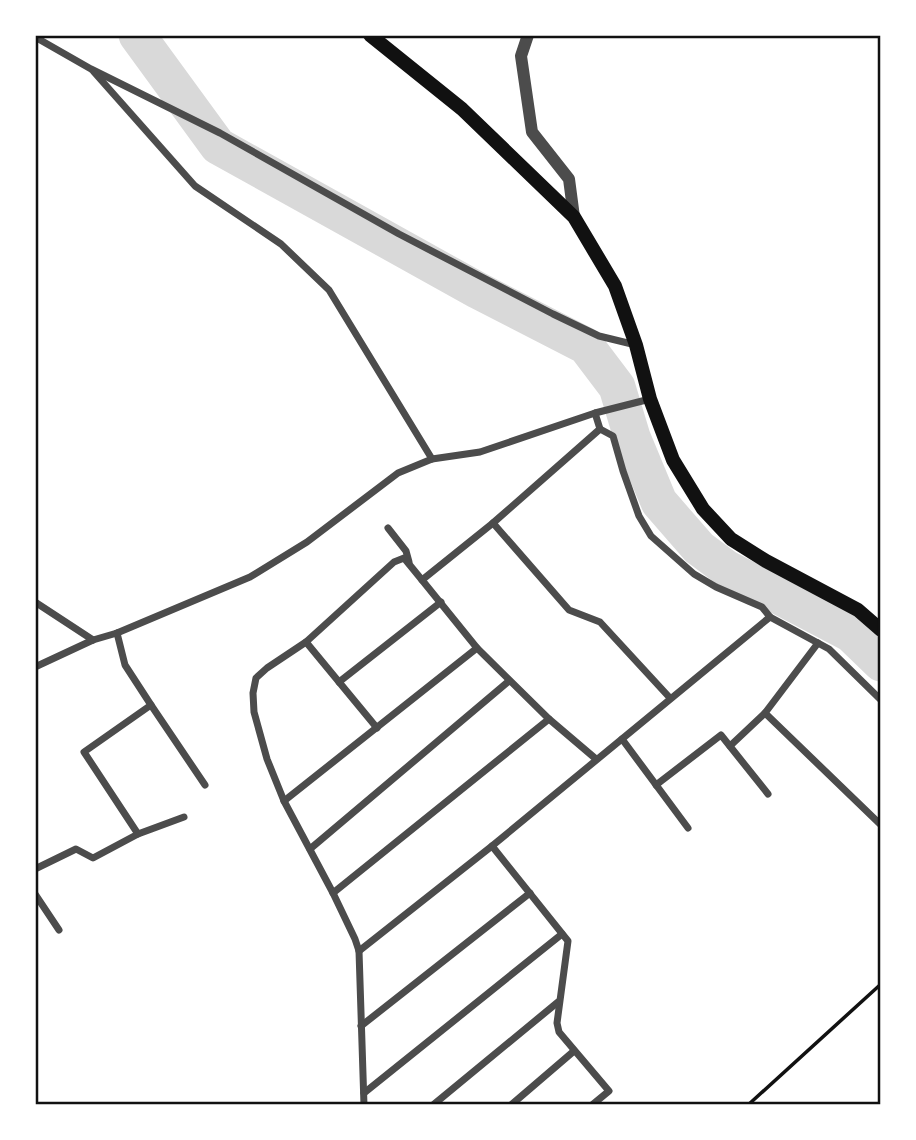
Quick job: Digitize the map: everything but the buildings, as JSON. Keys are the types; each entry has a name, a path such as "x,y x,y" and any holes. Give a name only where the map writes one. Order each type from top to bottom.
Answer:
{"main road":[{"path":"370,35 462,109 573,216 615,286 636,345 649,399 673,460 703,509 731,539 766,561 858,610 881,630"}],"street":[{"path":"528,35 522,56 532,132 569,179 573,216"},
{"path":"35,37 91,69 220,133 399,234 553,314 598,336 636,345"},
{"path":"91,69 195,186 281,244 329,290 432,459"},
{"path":"35,667 93,640 117,633 250,577 307,542 398,473 432,459 480,453 610,409 649,399"},
{"path":"595,414 600,429 613,436 622,471 639,516 651,536 694,574 762,607 770,617 830,649 881,700"},
{"path":"422,580 493,523 600,429"},
{"path":"493,523 569,610 600,622 670,698"},
{"path":"388,528 406,551 410,565"},
{"path":"364,1105 359,951 333,893 284,801 267,759 254,712 253,693 256,678 306,642 394,562 404,558 477,648 549,719 596,759"},
{"path":"35,601 93,640"},
{"path":"339,682 441,603"},
{"path":"359,951 492,846 770,617"},
{"path":"117,633 125,665 205,785"},
{"path":"306,642 377,728"},
{"path":"730,746 765,713 818,643"},
{"path":"284,801 477,648"},
{"path":"310,849 509,681"},
{"path":"138,834 84,752 151,705"},
{"path":"765,713 881,825"},
{"path":"333,893 549,719"},
{"path":"656,785 722,735 768,794"},
{"path":"622,738 688,828"},
{"path":"35,869 76,849 93,858 138,834 184,817"},
{"path":"492,846 568,941 557,1023 559,1032 610,1091 592,1105"},
{"path":"361,1026 530,893"},
{"path":"35,894 59,930"},
{"path":"364,1093 562,934"},
{"path":"433,1105 558,1002"},
{"path":"511,1105 574,1051"}],"path":[{"path":"748,1105 881,984"}],"waterway":[{"path":"137,35 218,146 477,290 586,346 617,387 632,437 659,502 699,548 726,568 851,634 881,663"}]}
